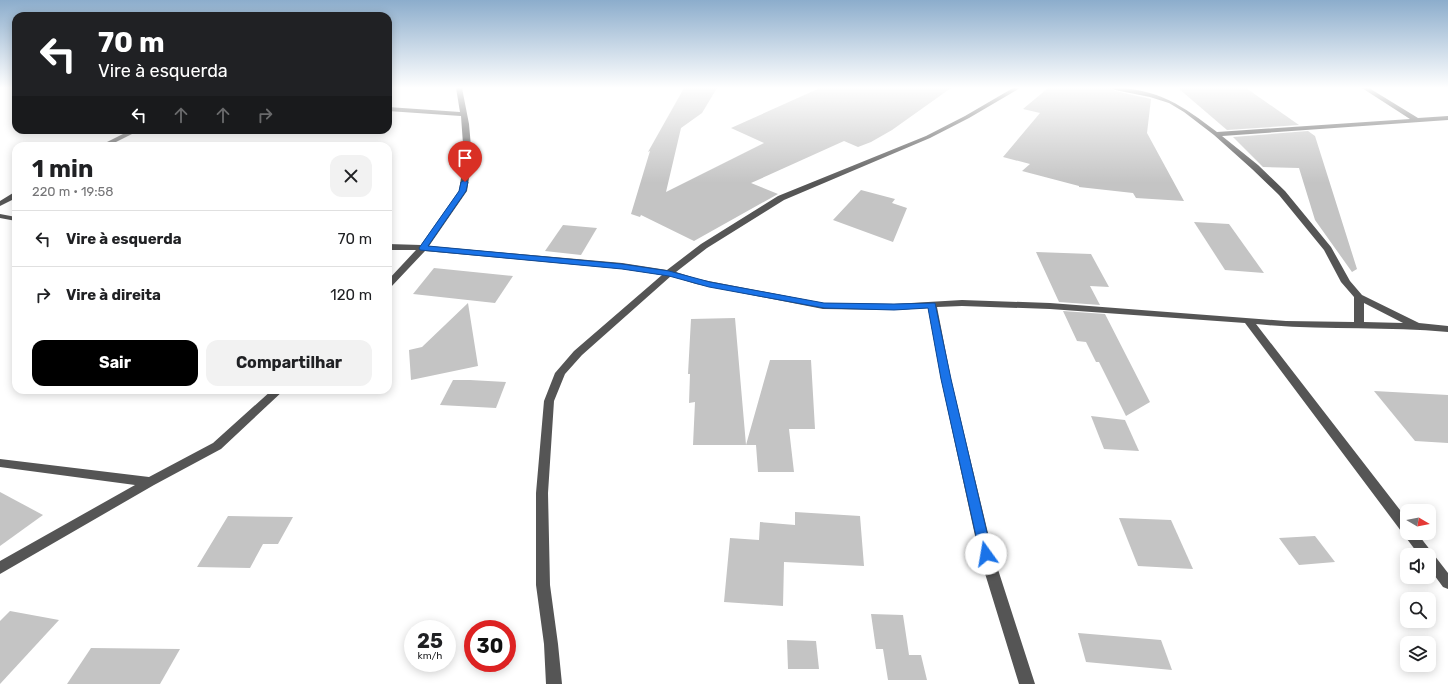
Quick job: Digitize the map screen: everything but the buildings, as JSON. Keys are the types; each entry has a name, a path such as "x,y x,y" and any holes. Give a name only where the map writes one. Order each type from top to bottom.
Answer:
{"street":[{"path":"392,281 422,248 463,191 468,158 465,120"},
{"path":"554,684 551,644 542,585 541,536 544,459 549,401 560,373 578,353 669,273 704,246 781,198 928,137 961,120"},
{"path":"1198,120 1255,167 1282,193 1328,249 1346,282 1360,297 1418,326"},
{"path":"1216,134 1404,120"},
{"path":"111,142 128,134"},
{"path":"0,204 12,197"},
{"path":"0,216 12,218"},
{"path":"392,247 422,248 622,266 669,273 711,284 824,306 894,307 962,303 1050,306 1286,324 1418,326 1448,329"},
{"path":"1359,325 1360,297"},
{"path":"932,305 946,379 986,554 1027,684"},
{"path":"1248,320 1400,520"},
{"path":"0,568 150,482 217,446 275,394"},
{"path":"0,464 150,482"},
{"path":"1415,540 1422,548"},
{"path":"1436,567 1448,583"}],"route":[{"path":"465,182 463,191 422,248 622,266 669,273 709,284 824,306 894,307 932,305 946,379 986,554"}]}
